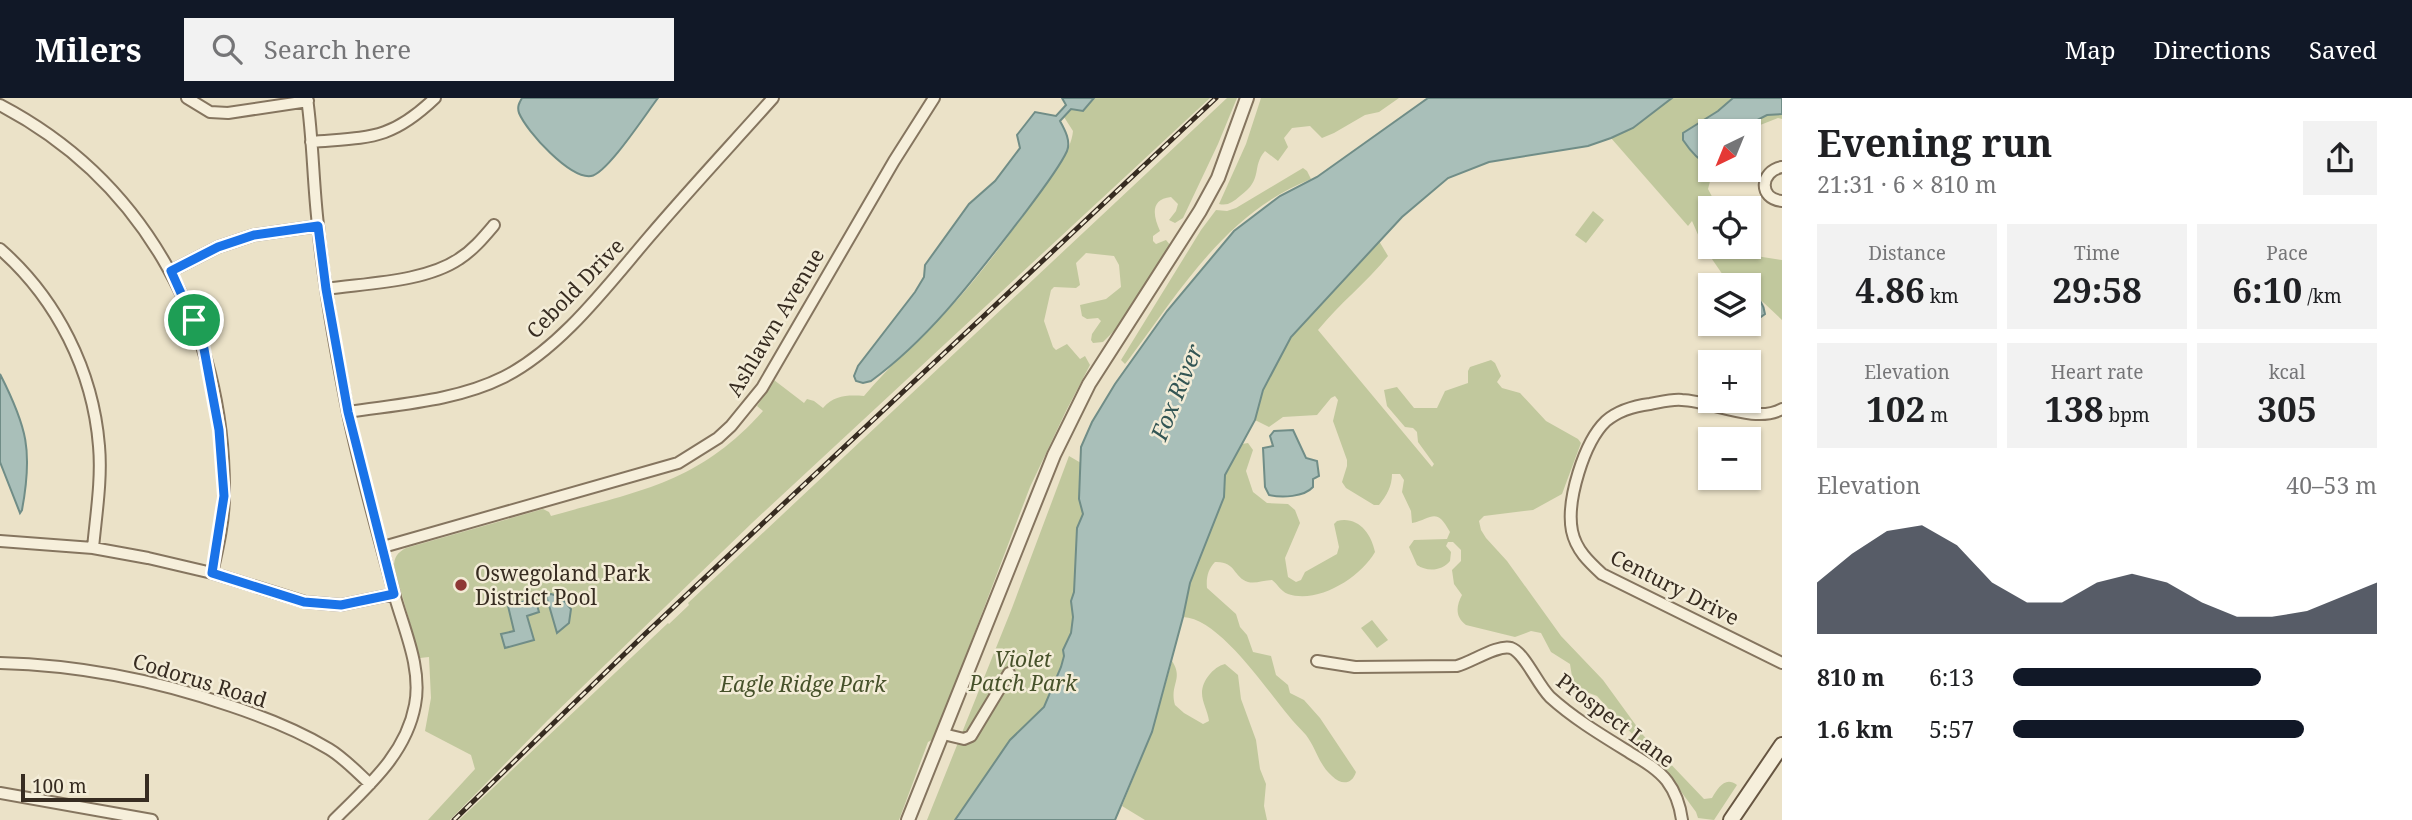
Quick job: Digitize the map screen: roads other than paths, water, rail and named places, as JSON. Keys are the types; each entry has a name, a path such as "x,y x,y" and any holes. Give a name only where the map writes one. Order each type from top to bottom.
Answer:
{"main road":[{"path":"1731,820 1782,745"}],"street":[{"path":"187,98 206,117 308,100 326,289 348,412 394,594 414,661 417,682 416,704 409,729 400,747 334,820"},
{"path":"311,142 370,137 395,129 413,118 435,98"},
{"name":"Cebold Drive","path":"348,412 437,399 469,391 505,376 530,360 550,345 602,292 773,98"},
{"name":"Ashlawn Avenue","path":"383,547 678,463 718,438 762,388 900,150 934,98"},
{"path":"908,820 1072,416 1089,384 1212,189 1247,98"},
{"path":"0,105 50,136 94,172 134,216 171,271 204,349 219,430 224,496 212,573"},
{"path":"1782,167 1772,169 1763,184 1770,198 1782,201"},
{"path":"326,289 436,271 461,258 494,225"},
{"path":"171,271 218,247 254,235 318,226"},
{"path":"0,249 38,289 64,328 80,364 93,404 99,447 93,548"},
{"name":"Century Drive","path":"1781,412 1753,413 1681,400 1622,410 1606,421 1593,437 1584,455 1572,507 1572,531 1583,557 1602,574 1782,663"},
{"path":"0,541 93,548 212,573 304,602 341,605 394,594"},
{"name":"Prospect Lane","path":"1317,661 1355,667 1457,666 1473,661 1490,650 1507,646 1519,651 1541,688 1564,709 1648,764 1666,779 1678,800 1682,820"},
{"name":"Codorus Road","path":"0,663 80,668 135,678 202,696 301,734 331,750 370,783"},
{"path":"943,734 964,739 971,736 1009,673"},
{"path":"0,793 124,818 152,820"}],"water":[{"path":"522,98 658,98 607,165 591,176 572,170 540,142 519,113"},
{"path":"1062,98 1094,98 1083,111 1071,109 1060,121 1067,136 1068,147 1046,185 970,283 933,325 893,364 871,381 856,381 854,376 858,366 915,292 924,277 925,265 969,204 995,181 1020,148 1017,135 1035,112 1056,116 1066,105"},
{"name":"Fox River","path":"1428,98 1672,98 1633,128 1611,138 1588,146 1489,162 1448,178 1402,217 1291,337 1263,390 1255,420 1225,475 1224,497 1190,583 1152,732 1115,820 955,820 1010,740 1044,707 1061,667 1063,650 1071,633 1077,528 1083,514 1079,499 1081,447 1092,422 1115,384 1167,311 1234,231 1280,196 1317,177"},
{"path":"1733,98 1782,98 1782,114 1767,115 1759,119 1705,119"},
{"path":"1698,124 1698,158 1683,140 1683,133"},
{"path":"1761,302 1764,310 1765,314 1761,317"},
{"path":"0,374 16,409 25,440 27,471 20,513 0,462"},
{"path":"1293,430 1306,458 1317,461 1319,476 1313,479 1313,487 1299,495 1269,495 1265,487 1263,448 1273,446 1270,436 1274,431"},
{"path":"546,595 561,597 571,609 569,623 557,633"},
{"path":"535,598 539,612 527,616 534,640 505,648 501,634 514,631 508,606"}],"railway":[{"path":"454,820 645,634 1216,98"}],"place":[{"name":"Oswegoland Park District Pool","path":"461,585"}],"park label":[{"name":"Violet Patch Park","path":"1023,671"},
{"name":"Eagle Ridge Park","path":"803,684"}]}
